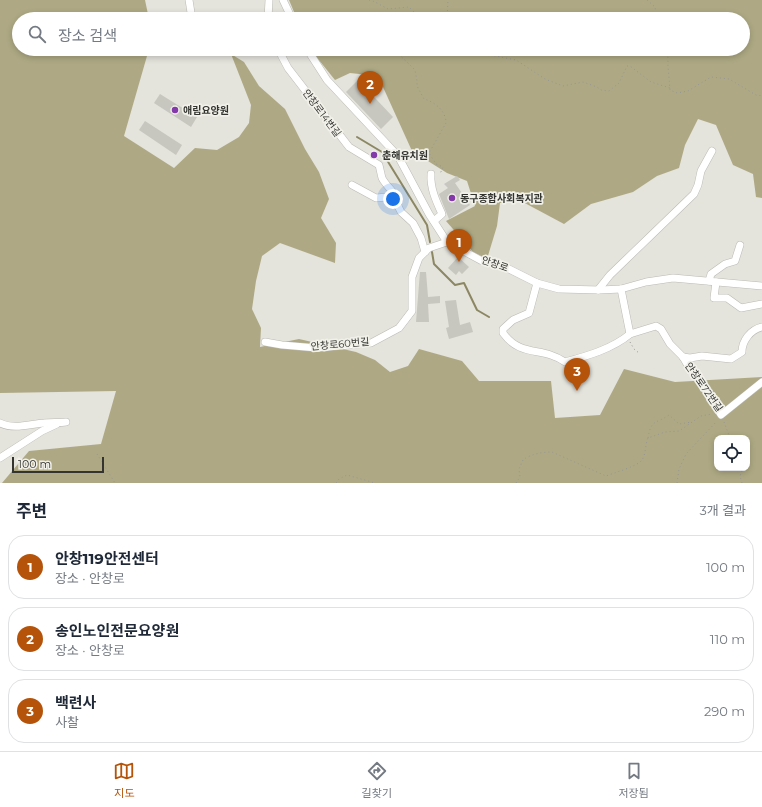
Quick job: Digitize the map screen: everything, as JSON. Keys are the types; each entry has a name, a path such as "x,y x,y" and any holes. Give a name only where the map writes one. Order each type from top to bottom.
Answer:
{"street":[{"path":"188,0 191,12"},
{"path":"268,12 269,0"},
{"path":"283,0 289,12"},
{"name":"안창로14번길","path":"282,56 288,68 349,147 379,164 383,179 394,191 398,206"},
{"name":"안창로","path":"312,56 327,80 398,156 434,221 448,242 482,261 507,268 537,283 559,289 622,289 646,282 673,278 762,286"},
{"path":"598,290 616,269 694,194 698,185 701,171 712,151"},
{"path":"431,174 430,181 434,199 442,214 434,221"},
{"path":"352,185 376,198 387,197 398,206 401,212 414,223 421,238 425,252 429,248 448,242"},
{"path":"740,246 735,261 725,264 711,274 714,298 727,298 741,308 762,304"},
{"name":"안창로60번길","path":"265,342 317,348 371,343 399,328 412,311 412,277 419,258 425,252"},
{"name":"안창로72번길","path":"537,283 529,313 513,320 503,329 503,333 510,342 520,348 556,356 564,362 605,349 630,334 656,326 661,329 670,344 684,357 687,364 697,376 721,415 762,382"},
{"path":"622,289 630,334"},
{"name":"안창로72번길","path":"684,357 690,358 702,356 731,359 742,352 742,346 747,336 758,328 762,327"},
{"path":"0,458 42,431 66,422"},
{"path":"0,423 15,426 47,423 58,424"}],"path":[{"path":"369,0 388,9 409,7 414,12"},
{"path":"447,12 448,0"},
{"path":"647,0 655,7 656,12"},
{"path":"401,56 415,70 417,86 424,99 431,101 446,117 446,123 429,152 436,164 443,167 441,172 431,174"},
{"path":"495,56 516,60 545,79 563,86 583,82 606,92 619,83 627,66 630,66 651,82 670,88 670,90 677,93 688,91 711,77 729,79 756,95 762,96"},
{"path":"668,56 670,88"},
{"path":"630,334 630,343 639,353"},
{"path":"516,483 520,477 519,469 523,460 547,452 552,452 606,476 629,466 638,465 643,459 650,428 656,421 669,415 679,424 692,422"},
{"path":"648,438 665,432 679,432 701,416 721,415"},
{"path":"721,415 729,435"},
{"path":"677,483 679,469 686,454 715,424 721,415"},
{"path":"97,454 115,483"},
{"path":"742,471 740,476 742,483"},
{"path":"336,483 347,475 375,483"}],"shaded area":[{"path":"0,0 145,0 148,12 12,12 12,56 147,56 124,136 174,168 195,148 217,150 239,137 249,123 251,105 232,56 244,62 259,86 285,109 305,149 319,172 329,199 321,218 336,243 335,263 280,243 262,256 256,281 252,309 261,328 260,347 299,339 356,352 375,360 390,372 408,366 419,349 462,361 479,381 551,381 555,418 600,415 624,369 675,382 762,377 762,483 2,483 29,451 101,444 116,391 0,393"},
{"path":"289,0 762,0 762,198 756,197 753,174 733,165 716,125 698,119 685,145 679,168 657,176 633,192 591,204 564,224 521,201 500,203 497,226 487,259 473,252 446,221 475,206 467,181 447,173 412,151 378,76 350,73 335,80 316,56 750,56 750,12 294,12"}],"building":[{"path":"358,80 393,117 381,129 346,92"},
{"name":"애림요양원","path":"160,94 197,117 191,127 154,103"},
{"path":"145,121 182,145 176,155 139,130"},
{"name":"동구종합사회복지관","path":"457,176 460,180 455,183 470,205 449,219 439,194 448,188 444,184"},
{"path":"458,257 469,267 462,274 459,271 456,275 448,268"},
{"path":"420,272 426,272 428,297 440,296 440,303 428,304 429,322 416,322"},
{"path":"456,300 460,325 470,322 473,332 449,339 446,328 449,327 445,301"}],"waterway":[{"path":"357,137 382,152 427,225 430,242"},
{"path":"432,252 434,264 455,285 464,283 477,310 489,317"}],"place":[{"name":"송인노인전문요양원","path":"370,104"},
{"name":"애림요양원","path":"175,110"},
{"name":"춘해유치원","path":"374,155"},
{"name":"동구종합사회복지관","path":"452,198"},
{"name":"안창119안전센터","path":"459,262"},
{"name":"백련사","path":"577,391"}]}
